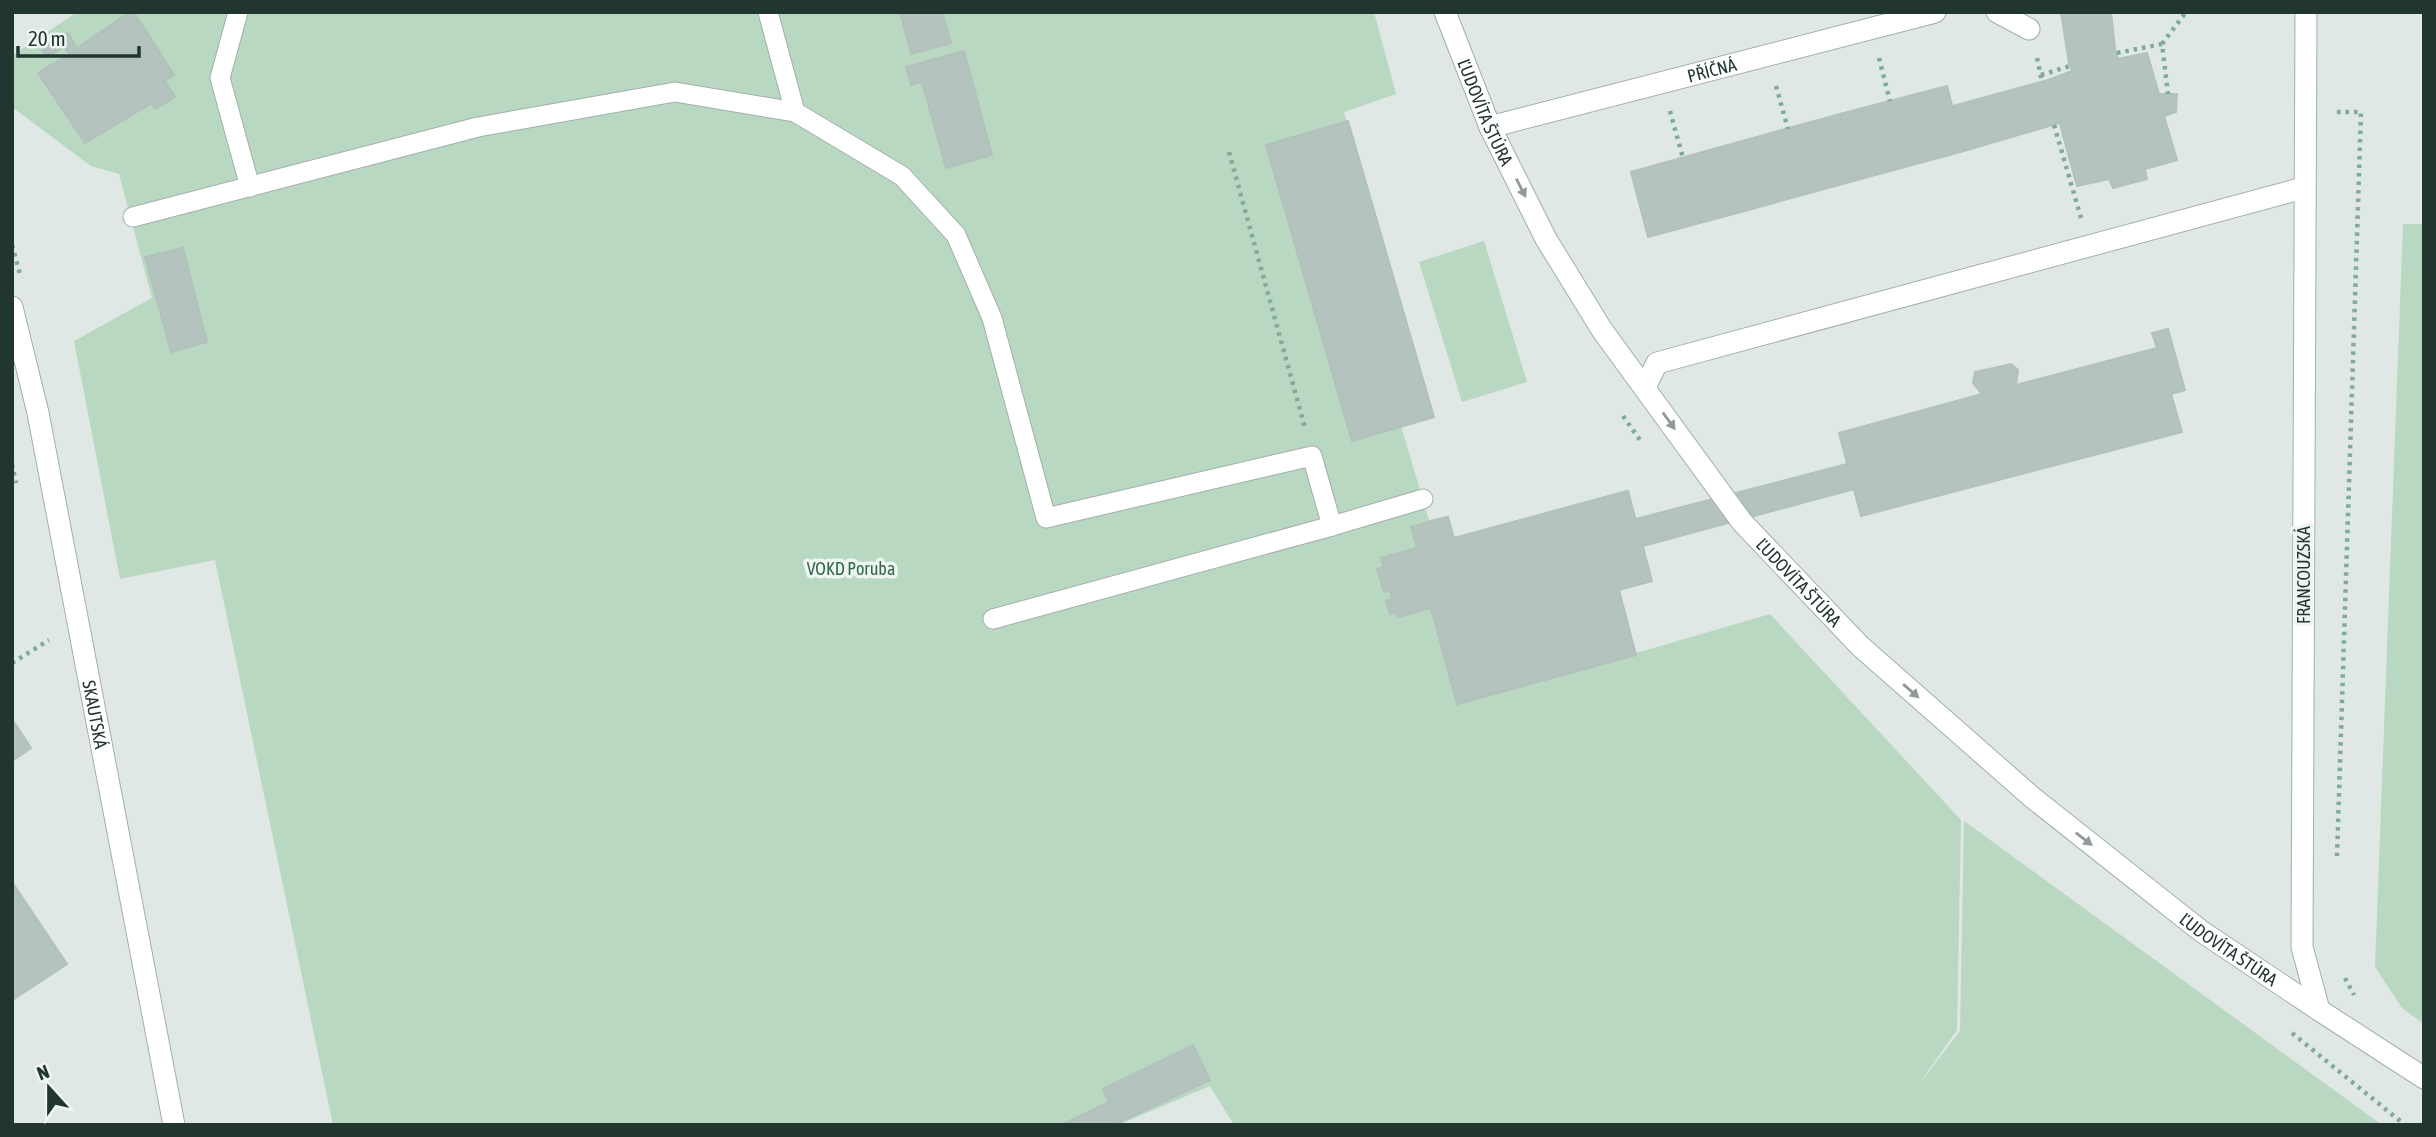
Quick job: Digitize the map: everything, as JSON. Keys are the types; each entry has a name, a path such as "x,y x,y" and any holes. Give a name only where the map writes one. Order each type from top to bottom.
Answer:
{"street":[{"name":"ĽUDOVÍTA ŠTÚRA","path":"1445,12 1490,127 1546,239 1602,330 1742,522 1860,646 2033,798 2190,923 2319,1010"},
{"name":"PŘÍČNÁ","path":"1490,127 1935,12"},
{"path":"1997,12 2029,29"},
{"name":"FRANCOUZSKÁ","path":"2306,12 2303,188 2302,947 2319,1010"},
{"path":"1645,387 1657,363 2303,188"},
{"name":"SKAUTSKÁ","path":"12,307 38,413 174,1125"},
{"path":"2319,1010 2424,1079"}],"lane":[{"path":"238,12 220,78 250,187"},
{"path":"768,12 794,112"},
{"path":"133,217 478,127 675,92 794,112 902,176 956,234 992,318 1046,518 1312,456 1332,526"},
{"path":"993,619 1423,499"}],"path":[{"path":"2117,53 2162,44 2186,12"},
{"path":"1871,29 1891,101"},
{"path":"2162,44 2168,94"},
{"path":"1768,56 1788,128"},
{"path":"2041,75 2070,66"},
{"path":"2039,68 2042,81"},
{"path":"1662,83 1683,158"},
{"path":"2337,862 2361,112"},
{"path":"2054,125 2085,229"},
{"path":"1229,152 1312,456"},
{"path":"12,663 49,640"},
{"path":"2342,971 2359,1004"}],"green space":[{"name":"VOKD Poruba","path":"77,12 1374,12 1396,94 1344,112 1431,416 1401,426 1429,520 1446,516 1452,538 1626,490 1636,519 1649,580 1616,590 1633,654 1770,614 1961,820 1957,1030 1916,1088 1960,1031 1964,821 2382,1125 1234,1125 1210,1086 1118,1125 333,1125 215,560 120,579 74,341 152,298 119,174 91,166 12,107 12,56"},
{"path":"2403,224 2424,224 2424,1024 2402,1008 2375,967"},
{"path":"1484,241 1527,382 1462,402 1419,262"}],"building":[{"path":"130,12 134,12 174,75 165,81 175,97 155,109 152,103 85,143 38,73 69,54 64,47 47,57 42,49 68,33 77,48"},
{"path":"900,12 942,12 951,43 911,54"},
{"path":"2061,12 2111,12 2115,49 2107,49 2108,54 2069,63"},
{"path":"2107,49 2115,49 2118,59 2147,53 2159,94 2177,94 2176,112 2164,116 2177,160 2145,169 2147,179 2113,188 2109,179 2077,186 2048,80 2072,71 2069,63 2108,54"},
{"path":"964,51 992,155 946,168 922,82 911,85 906,67"},
{"path":"2048,80 2059,123 1964,151 1953,106"},
{"path":"1947,86 1964,151 1857,180 1840,114"},
{"path":"1840,114 1857,180 1752,209 1735,143"},
{"path":"1348,121 1434,417 1352,441 1266,145"},
{"path":"1735,143 1752,209 1648,237 1631,172"},
{"path":"183,248 207,342 171,352 145,257"},
{"path":"2168,329 2185,390 2171,394 2182,432 1861,516 1839,433 1982,394 1973,383 1975,372 2011,364 2018,370 2016,385 2157,348 2152,333"},
{"path":"1847,464 1854,489 1643,546 1636,519"},
{"path":"1628,491 1652,581 1619,590 1636,655 1457,704 1431,608 1398,617 1396,612 1390,614 1386,601 1392,599 1390,590 1384,592 1377,569 1384,567 1381,558 1417,548 1411,527 1432,521 1448,517 1454,538"},
{"path":"12,719 31,748 12,761"},
{"path":"12,882 67,964 14,999 12,997"},
{"path":"1193,1045 1210,1080 1118,1123 1061,1125 1109,1102 1103,1089"}]}
